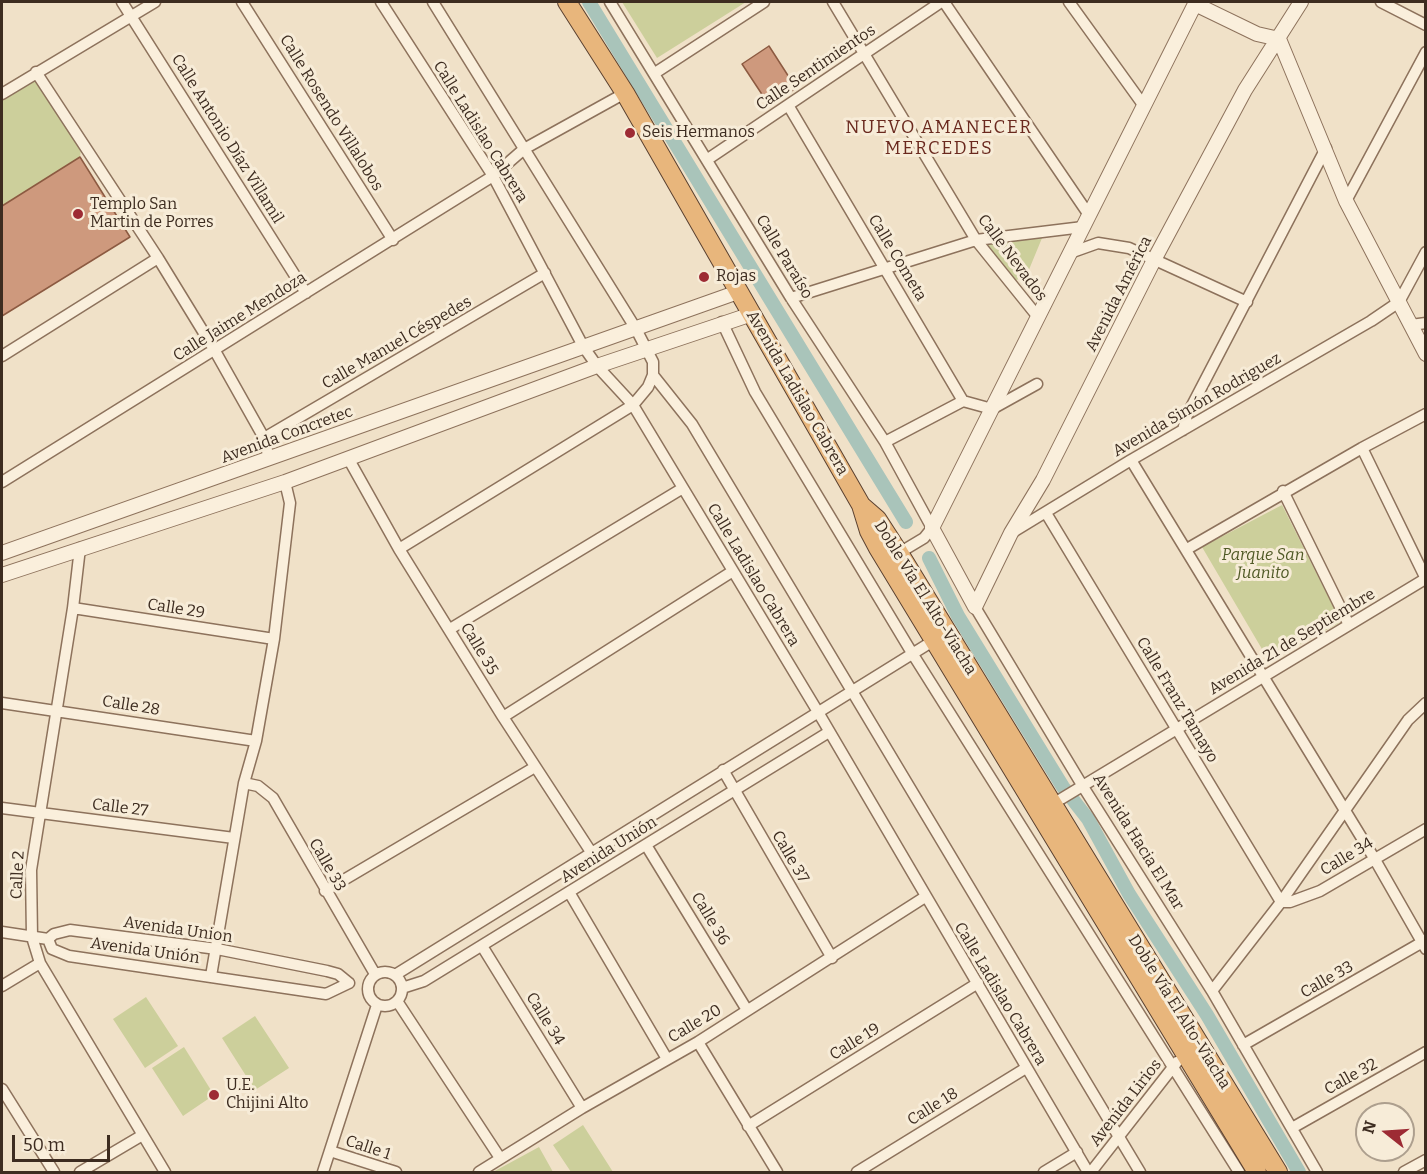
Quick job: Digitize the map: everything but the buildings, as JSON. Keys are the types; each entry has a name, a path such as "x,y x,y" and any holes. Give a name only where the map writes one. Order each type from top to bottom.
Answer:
{"highway":[{"name":"Avenida Ladislao Cabrera","path":"567,2 625,93 861,505"},
{"name":"Doble Vía El Alto-Viacha","path":"861,505 905,550 1278,1173"},
{"name":"Doble Vía El Alto-Viacha","path":"861,505 868,531 1179,1059 1257,1173"}],"street":[{"name":"Calle Antonio Díaz Villamil","path":"122,2 306,293"},
{"path":"2,94 155,2"},
{"name":"Calle Rosendo Villalobos","path":"242,2 393,240"},
{"name":"Calle Ladislao Cabrera","path":"381,2 493,176 583,346 597,366 633,405 830,732 1089,1173"},
{"path":"399,549 633,405 648,387 653,375 653,362 636,329 433,2"},
{"name":"Calle Paraíso","path":"610,2 791,298 885,442 928,533"},
{"path":"655,73 764,2"},
{"name":"Calle Nevados","path":"833,2 976,240 1038,317"},
{"path":"943,2 1086,221"},
{"name":"Calle Sentimientos","path":"708,159 943,2"},
{"path":"1069,2 1144,106"},
{"name":"Avenida América","path":"975,607 1011,533 1043,480 1154,260 1245,90 1301,2"},
{"path":"1381,2 1425,25"},
{"path":"905,550 928,533 1196,3 1257,34 1279,39 1346,201 1425,354"},
{"path":"1346,201 1425,52"},
{"path":"36,72 158,258 215,351 264,438 269,459"},
{"name":"Calle Jaime Mendoza","path":"2,482 393,240 493,176 524,149 625,93"},
{"name":"Calle Cometa","path":"788,105 886,267 963,401"},
{"path":"1183,430 1187,415 1326,148"},
{"path":"791,298 976,240 1086,221"},
{"path":"1070,253 1098,243 1129,248 1247,302"},
{"path":"1399,302 1425,252"},
{"path":"2,356 158,258"},
{"name":"Calle Manuel Céspedes","path":"264,438 545,273"},
{"name":"Avenida Concretec","path":"2,553 738,292"},
{"name":"Avenida Simón Rodriguez","path":"1011,533 1131,460 1371,321 1399,302"},
{"path":"2,575 285,482 597,366 722,322 752,314"},
{"path":"722,322 754,392 912,653 1179,1059 1239,1173"},
{"path":"1411,325 1425,323"},
{"path":"653,375 692,424 1140,1173"},
{"path":"885,442 963,401 992,409 1036,384"},
{"path":"1187,549 1284,491 1425,414"},
{"path":"1362,448 1425,579"},
{"name":"Calle 35","path":"348,458 399,549 534,768 591,852"},
{"path":"1131,460 1187,549 1424,944"},
{"path":"211,976 244,783 256,741 273,639 290,503 285,482"},
{"path":"450,629 683,488"},
{"path":"1284,491 1348,625"},
{"name":"Calle Franz Tamayo","path":"1046,513 1281,902"},
{"name":"Avenida Hacia El Mar","path":"928,533 975,607 1079,788 1212,991 1317,1173"},
{"name":"Calle 2","path":"80,548 73,608 31,870 32,937 40,963 165,1173"},
{"path":"503,717 733,571"},
{"name":"Avenida 21 de Septiembre","path":"1056,802 1425,579"},
{"name":"Calle 29","path":"73,608 273,639"},
{"path":"396,975 402,988 397,1002 388,1006 377,1005 369,997 367,987 375,974 385,972 396,975 933,641"},
{"name":"Calle 28","path":"2,703 256,741"},
{"path":"1212,991 1281,902 1408,720 1425,703"},
{"name":"Avenida Unión","path":"402,988 424,981 830,732"},
{"path":"325,891 534,768"},
{"name":"Calle 37","path":"723,770 832,958"},
{"name":"Calle 33","path":"244,783 258,786 273,798 375,974"},
{"name":"Calle 27","path":"2,808 234,838"},
{"name":"Calle 34","path":"1281,902 1290,903 1320,891 1425,829"},
{"name":"Calle 36","path":"646,845 747,1010"},
{"path":"569,892 667,1059"},
{"name":"Calle 20","path":"479,1173 582,1108 698,1042 925,897"},
{"name":"Avenida Union","path":"2,932 48,939 54,934 70,930 217,949 327,971 338,974 349,983 367,987"},
{"name":"Avenida Unión","path":"48,939 52,949 69,956 326,994 349,983"},
{"name":"Calle 33","path":"1243,1045 1424,944"},
{"name":"Calle 34","path":"482,946 582,1108"},
{"path":"2,986 40,963"},
{"name":"Calle 19","path":"748,1126 978,983"},
{"path":"397,1002 500,1158"},
{"path":"323,1173 377,1005"},
{"path":"698,1042 777,1173"},
{"name":"Calle 32","path":"1292,1128 1425,1052"},
{"name":"Avenida Lirios","path":"1089,1173 1179,1059"},
{"name":"Calle 18","path":"857,1173 1026,1068"},
{"path":"2,1089 54,1173"},
{"path":"80,1173 141,1136"},
{"name":"Calle 1","path":"330,1151 396,1173"},
{"path":"1044,1173 1077,1152"},
{"path":"1404,1173 1425,1160"}],"green space":[{"path":"622,2 746,2 657,58"},
{"path":"33,71 81,149 80,157 2,206 2,87 26,72"},
{"path":"1047,226 1028,272 1014,282 1002,272 985,243"},
{"name":"Parque San Juanito","path":"1282,505 1341,622 1269,661 1202,547"},
{"path":"146,997 178,1046 145,1068 113,1019"},
{"path":"255,1016 289,1068 255,1090 222,1038"},
{"path":"184,1047 214,1095 183,1116 152,1068"},
{"path":"583,1125 613,1172 571,1172 553,1145"},
{"path":"539,1147 553,1172 493,1172"}],"waterway":[{"path":"589,2 906,522"},
{"path":"929,558 958,616 1063,787 1088,819 1129,894 1207,1015 1299,1172"}],"place":[{"name":"Seis Hermanos","path":"630,133"},
{"name":"Templo San Martin de Porres","path":"78,214"},
{"name":"Rojas","path":"704,277"},
{"name":"U.E. Chijini Alto","path":"214,1095"}],"district":[{"name":"NUEVO AMANECER MERCEDES","path":"939,138"}]}
